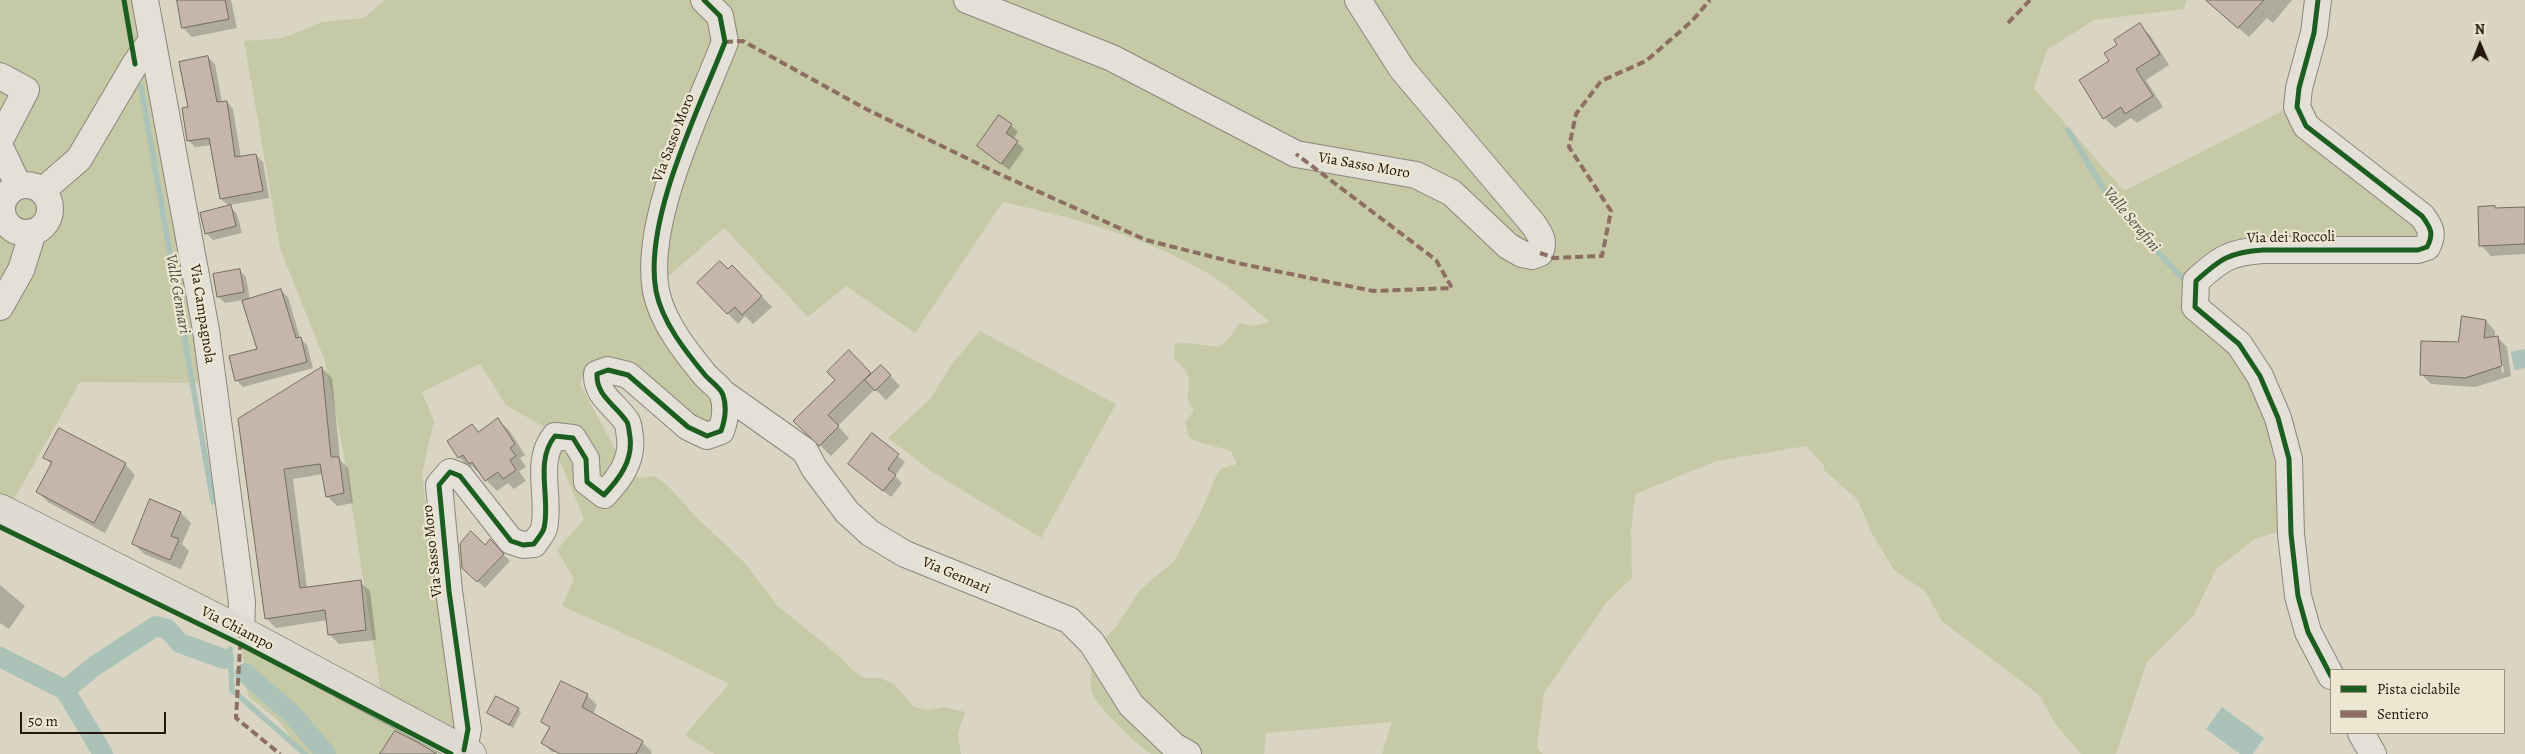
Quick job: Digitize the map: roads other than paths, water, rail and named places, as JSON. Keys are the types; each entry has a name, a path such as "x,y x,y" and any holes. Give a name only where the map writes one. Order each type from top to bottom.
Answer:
{"main road":[{"name":"Via Chiampo","path":"0,508 241,630 468,752"}],"street":[{"name":"Via Campagnola","path":"145,0 206,330 242,602 241,630"},
{"name":"Via Sasso Moro","path":"468,752 468,730 449,591 439,485 450,472 460,476 511,541 523,545 534,544 544,528 544,481 547,446 555,436 573,438 586,459 587,482 604,495 619,479 632,451 628,423 605,398 597,384 597,374 608,370 628,375 688,427 708,436 721,432 726,420 723,393 706,377 677,338 656,293 653,262 666,194 725,42 720,16 704,0"},
{"name":"Via Sasso Moro","path":"967,0 1112,58 1296,154 1416,175 1452,193 1508,246 1527,256 1540,253 1543,245 1542,236 1534,224 1402,69 1358,0"},
{"name":"Via dei Roccoli","path":"2318,0 2314,33 2299,88 2297,107 2306,126 2422,216 2431,228 2432,238 2427,247 2418,250 2263,250 2239,252 2218,260 2196,281 2194,307 2239,344 2260,376 2278,418 2289,459 2291,534 2298,596 2308,632 2330,674"},
{"path":"0,146 30,188 48,198 50,214 40,228 33,232 16,231 9,227 1,212 5,196 30,188 80,158 152,40"},
{"path":"0,76 26,90 0,140"},
{"path":"0,307 21,270 33,232"},
{"name":"Via Gennari","path":"723,393 805,451 814,468 847,512 870,533 905,554 1069,620 1092,643 1131,704 1174,746 1188,754"},
{"path":"2362,734 2373,754"}],"waterway":[{"name":"Valle Gennari","path":"141,87 213,502"},
{"name":"Valle Serafini","path":"2068,130 2110,200 2184,280"},
{"path":"0,657 65,690 96,665 156,626 167,629 180,643 224,659"},
{"name":"Valle Gennari","path":"230,649 232,690 305,754"},
{"path":"245,673 292,714 326,754"},
{"path":"65,690 103,754"}]}
